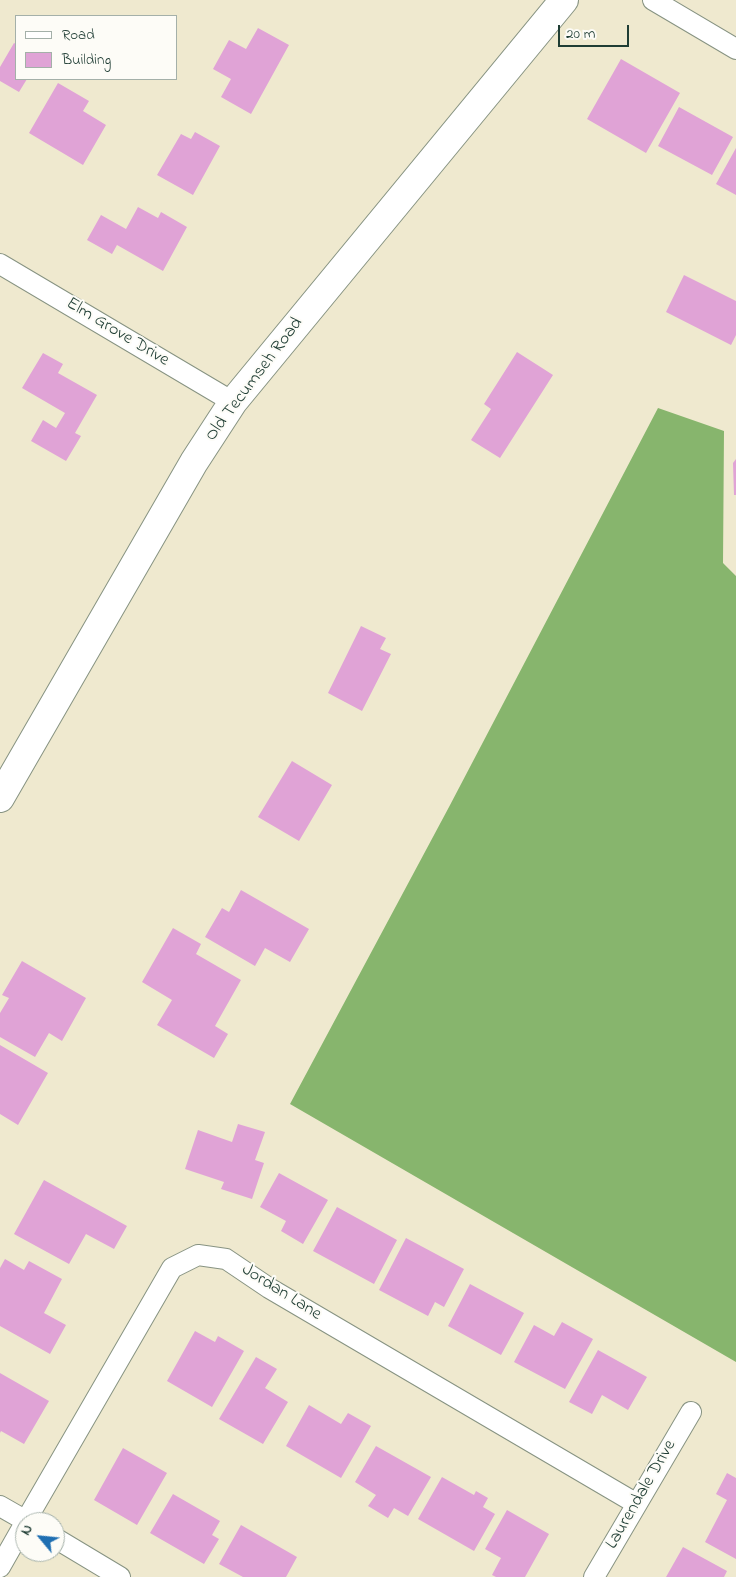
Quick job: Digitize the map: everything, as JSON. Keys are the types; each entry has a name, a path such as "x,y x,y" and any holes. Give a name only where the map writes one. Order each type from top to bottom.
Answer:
{"main road":[{"name":"Old Tecumseh Road","path":"0,798 194,462 234,402 564,0"}],"street":[{"path":"653,0 736,50"},
{"name":"Elm Grove Drive","path":"0,264 234,402"},
{"name":"Jordan Lane","path":"32,1512 172,1268 198,1255 226,1259 269,1288 637,1504"},
{"name":"Laurendale Drive","path":"594,1577 690,1412"},
{"path":"0,1506 15,1515"},
{"name":"Jordan Lane","path":"0,1567 15,1541"},
{"path":"65,1544 120,1577"}],"green space":[{"path":"658,408 724,431 723,563 736,576 736,1362 290,1104 449,807"}],"building":[{"path":"258,28 289,45 251,114 221,97 231,79 213,69 229,40 246,49"},
{"path":"15,44 15,80 26,80 19,92 0,81 0,67"},
{"path":"621,59 680,93 646,153 587,119"},
{"path":"58,83 89,101 83,111 106,125 83,165 29,133"},
{"path":"679,107 733,137 712,175 658,146"},
{"path":"195,132 220,146 193,195 157,175 181,134 191,139"},
{"path":"736,148 736,195 716,184"},
{"path":"138,207 158,218 161,212 187,227 163,271 117,245 112,254 87,240 101,215 126,229"},
{"path":"684,275 736,301 736,335 731,345 666,312"},
{"path":"517,352 553,375 500,458 471,440 491,409 484,404"},
{"path":"43,353 63,364 58,373 97,395 75,433 81,436 66,461 31,441 43,420 56,428 65,413 22,388"},
{"path":"736,459 736,495 734,495 733,463"},
{"path":"361,626 386,638 380,649 391,654 362,711 328,693"},
{"path":"292,761 332,785 299,841 258,817"},
{"path":"241,890 309,929 290,962 265,948 255,966 205,937 222,908 229,912"},
{"path":"173,928 201,944 196,954 241,980 215,1026 228,1034 214,1058 157,1025 172,1000 142,982"},
{"path":"22,961 86,998 62,1041 49,1033 35,1057 0,1037 0,1013 9,998 2,995"},
{"path":"0,1045 48,1073 18,1125 0,1114"},
{"path":"238,1124 265,1132 255,1160 264,1163 252,1199 221,1189 224,1182 185,1169 198,1130 232,1142"},
{"path":"279,1173 328,1200 303,1244 281,1231 286,1221 260,1207"},
{"path":"44,1180 127,1226 114,1249 86,1234 69,1264 14,1234"},
{"path":"337,1207 397,1240 374,1284 313,1251"},
{"path":"406,1238 464,1269 444,1307 435,1302 428,1316 379,1290"},
{"path":"5,1259 24,1270 29,1261 62,1279 44,1313 66,1325 50,1354 0,1326 0,1268"},
{"path":"470,1284 524,1313 501,1355 448,1326"},
{"path":"562,1322 593,1339 565,1389 514,1362 534,1325 554,1336"},
{"path":"195,1331 215,1342 218,1336 244,1351 212,1407 167,1381"},
{"path":"598,1350 647,1377 628,1410 602,1395 592,1414 569,1402"},
{"path":"256,1357 277,1369 265,1388 288,1402 263,1444 219,1419"},
{"path":"0,1373 49,1401 24,1444 1,1431 0,1433"},
{"path":"309,1405 341,1424 348,1413 371,1426 341,1478 286,1446"},
{"path":"376,1446 431,1477 408,1516 394,1508 388,1518 368,1506 376,1495 355,1482"},
{"path":"123,1448 167,1473 137,1525 94,1500"},
{"path":"727,1473 736,1478 736,1559 705,1542 727,1500 716,1494"},
{"path":"442,1477 474,1495 476,1491 488,1498 483,1507 495,1514 474,1551 418,1519"},
{"path":"173,1494 220,1521 212,1535 219,1539 204,1564 150,1533"},
{"path":"507,1510 549,1534 525,1577 496,1577 492,1575 501,1558 485,1549"},
{"path":"241,1525 297,1557 286,1577 243,1577 219,1564"},
{"path":"683,1547 727,1571 724,1577 666,1577"}]}
